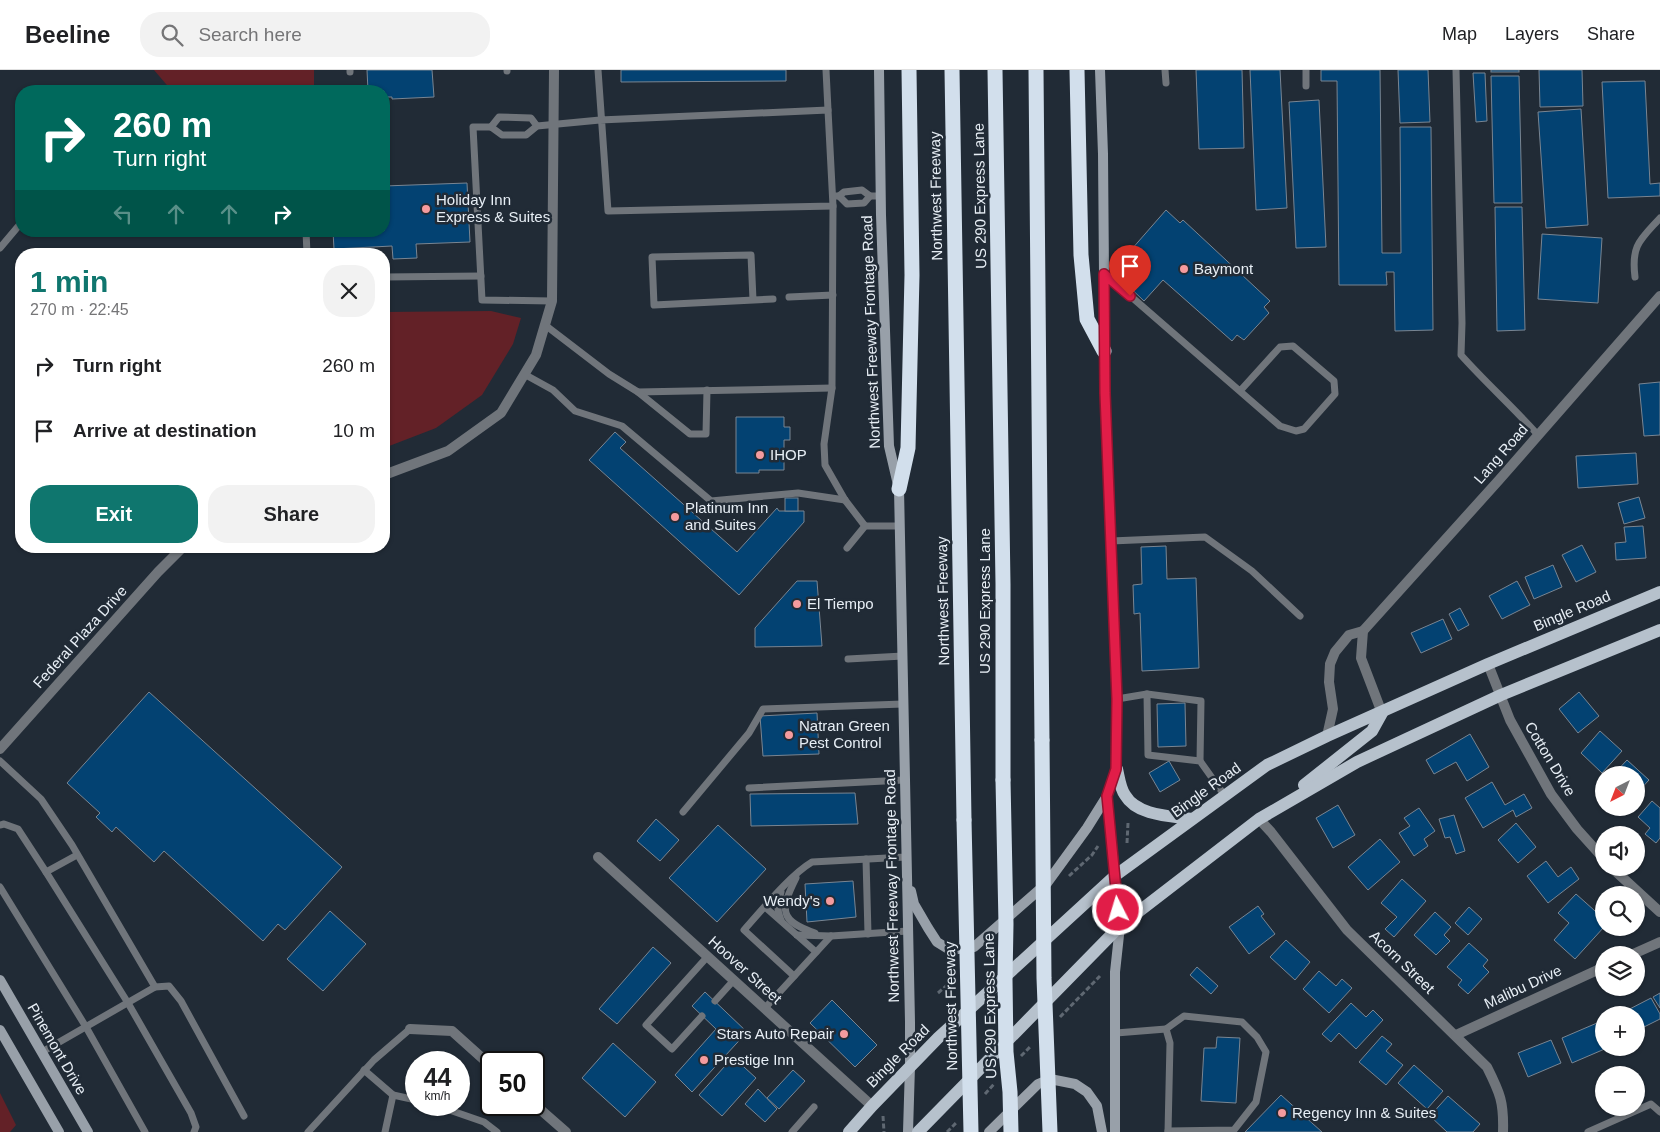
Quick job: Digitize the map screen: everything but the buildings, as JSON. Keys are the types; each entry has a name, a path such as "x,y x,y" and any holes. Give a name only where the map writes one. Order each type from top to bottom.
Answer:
{"highway":[{"path":"899,489 908,448 912,275 909,70"},
{"name":"Northwest Freeway","path":"952,70 971,1132"},
{"name":"US 290 Express Lane","path":"995,70 1006,1043 1012,1132"},
{"path":"1036,70 1044,978 1050,1132"},
{"path":"1077,70 1081,255 1087,319 1104,351"}],"main road":[{"name":"Northwest Freeway Frontage Road","path":"880,70 876,196 889,446 899,489 900,526 910,1066 908,1132"},
{"path":"906,870 914,904 937,942 950,950 974,947 1047,883 1088,828 1107,796 1116,769 1117,699 1104,351 1103,154 1100,70"},
{"name":"Bingle Road","path":"850,1132 872,1106 938,1038 1116,875 1267,765 1488,664 1660,592"},
{"path":"918,1132 1120,926 1259,819 1357,762 1501,695 1660,630"},
{"path":"1273,811 1362,740 1372,731 1382,713"},
{"path":"1116,769 1125,796 1138,807 1148,813 1192,819"},
{"path":"1107,796 1120,926 1115,972 1115,1132"},
{"name":"Pinemont Drive","path":"0,980 88,1132"},
{"path":"0,1030 59,1132"},
{"path":"989,1132 1038,1084 1050,1079 1076,1084 1087,1092 1097,1106 1102,1132"}],"street":[{"path":"390,473 448,451 501,413 536,355 552,301 554,70"},
{"name":"Lang Road","path":"1327,736 1334,709 1328,671 1332,658 1350,635 1363,631 1660,296"},
{"name":"Federal Plaza Drive","path":"0,748 177,553"},
{"path":"1363,631 1362,658 1382,713"},
{"name":"Cotton Drive","path":"1488,664 1510,720 1551,794 1577,829 1595,848"},
{"name":"Acorn Street","path":"1259,819 1347,930 1487,1067 1501,1094 1504,1117 1503,1132"},
{"name":"Hoover Street","path":"598,856 872,1106"},
{"path":"1621,876 1660,912"},
{"path":"1645,949 1660,942"},
{"name":"Malibu Drive","path":"1456,1035 1595,971"},
{"path":"410,1029 452,1031 480,1056"},
{"path":"545,1114 566,1132"}],"lane":[{"path":"598,70 600,120 608,211 833,206"},
{"path":"826,70 836,196 833,206 832,388 824,444 825,465 845,500 865,526"},
{"path":"1166,70 1166,83"},
{"path":"1306,70 1306,86"},
{"path":"1456,70 1462,323 1460,355 1483,380 1512,406 1538,435"},
{"path":"552,301 482,300 473,127 491,127 502,135 526,134 537,126 600,120 828,110"},
{"path":"491,127 499,117 531,118 537,126"},
{"path":"836,196 844,192 862,190 876,196"},
{"path":"836,196 846,204 864,203 876,196"},
{"path":"1635,277 1633,260 1639,241 1660,218"},
{"path":"0,248 15,231"},
{"path":"753,300 751,255 652,257 654,305 773,299"},
{"path":"1104,274 1280,426 1296,431 1304,429 1334,394 1334,381 1293,346 1280,347 1240,391"},
{"path":"390,277 481,276"},
{"path":"789,297 833,295"},
{"path":"545,325 609,374 638,392 690,434 706,434 708,390"},
{"path":"524,374 553,390 575,411 622,426 711,501 798,493 845,500"},
{"path":"638,392 832,388"},
{"path":"865,526 900,526"},
{"path":"847,548 865,526"},
{"path":"1111,541 1205,537 1252,571 1300,616"},
{"path":"848,659 902,656"},
{"path":"1147,694 1148,755 1200,761"},
{"path":"1117,699 1147,694 1200,701 1200,761 1225,796"},
{"path":"683,812 749,733 764,709 903,704"},
{"path":"0,761 41,799 77,855 155,987"},
{"path":"749,788 904,780"},
{"path":"0,826 4,824 18,829 46,872 128,1003 190,1113 196,1127 194,1132"},
{"path":"46,872 77,855"},
{"path":"794,976 744,930 765,907 800,871 812,862 906,857"},
{"path":"866,859 868,934"},
{"path":"800,871 786,899 788,918 800,928 828,936"},
{"path":"0,887 86,1027 145,1132"},
{"path":"781,922 778,914 778,904 782,889"},
{"path":"765,907 816,952"},
{"path":"797,935 828,936 908,931"},
{"path":"765,1008 816,952 828,936"},
{"path":"702,1016 672,1049 646,1025 708,956"},
{"path":"715,1001 734,980"},
{"path":"42,1052 155,987 169,986 181,1000 244,1116"},
{"path":"1116,1033 1166,1030 1184,1016 1242,1022 1257,1037 1266,1052 1256,1102 1234,1130 1168,1131 1170,1043 1166,1030"},
{"path":"308,1132 364,1070 410,1029"},
{"path":"364,1070 393,1095 405,1098"},
{"path":"385,1132 393,1095"},
{"path":"1588,1132 1651,1104 1660,1112"},
{"path":"792,1132 814,1107"},
{"path":"467,1116 484,1122 497,1132"}],"path":[{"path":"1127,843 1128,823"},
{"path":"1092,855 1098,846"},
{"path":"1082,994 1100,976"},
{"path":"883,1116 884,1132"}],"shaded area":[{"path":"154,70 314,70 314,85 167,85"},
{"path":"491,311 521,318 513,344 482,395 436,428 390,446 390,312"},
{"path":"0,1093 16,1125 10,1132 0,1132"}],"place":[{"name":"Holiday Inn Express & Suites","path":"426,209"},
{"name":"Baymont","path":"1184,269"},
{"name":"IHOP","path":"760,455"},
{"name":"Platinum Inn and Suites","path":"675,517"},
{"name":"El Tiempo","path":"797,604"},
{"name":"Natran Green Pest Control","path":"789,735"},
{"name":"Wendy's","path":"830,901"},
{"name":"Stars Auto Repair","path":"844,1034"},
{"name":"Prestige Inn","path":"704,1060"},
{"name":"Regency Inn & Suites","path":"1282,1113"}],"route":[{"path":"1118,910 1107,796 1116,769 1117,699 1105,393 1104,274 1130,296"}]}
